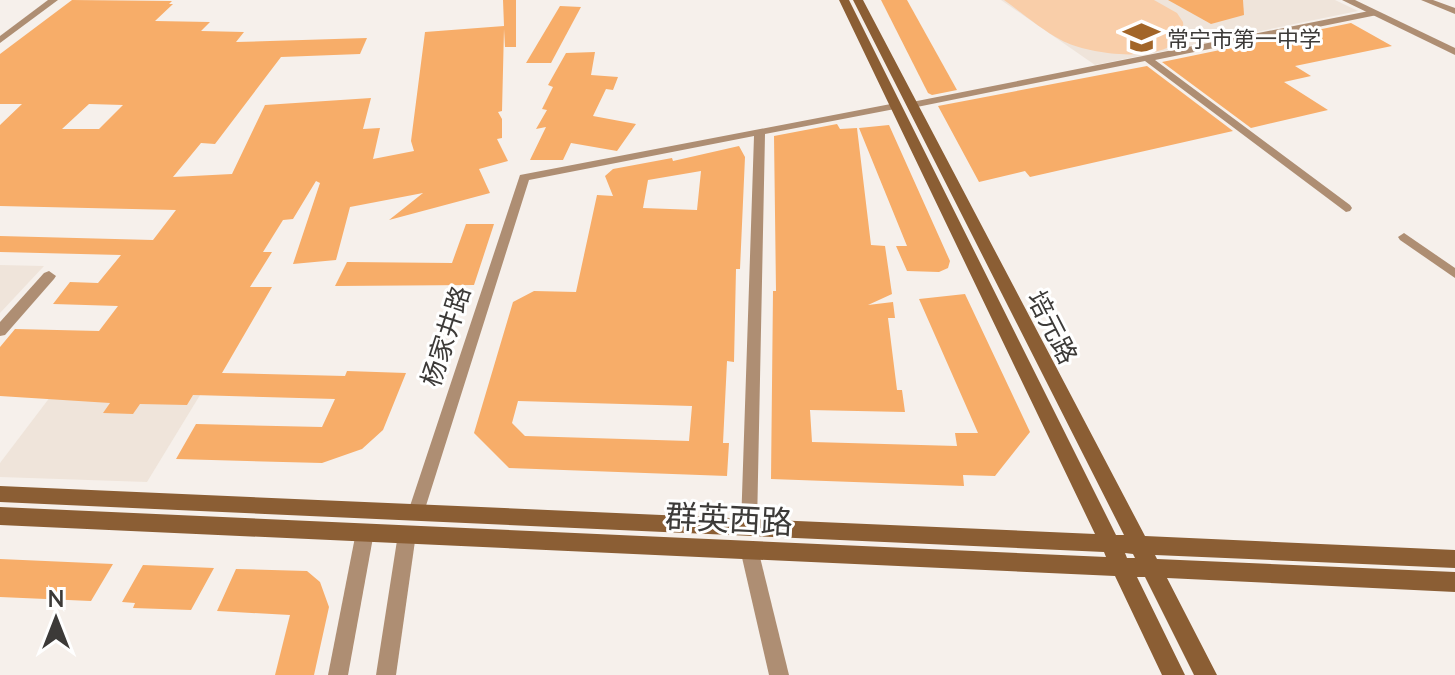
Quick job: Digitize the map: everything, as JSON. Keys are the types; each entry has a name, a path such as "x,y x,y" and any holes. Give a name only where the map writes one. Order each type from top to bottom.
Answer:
{"main road":[{"name":"培元路","path":"844,0 904,105 1206,675"},
{"name":"培元路","path":"858,0 904,105 1174,675"},
{"name":"群英西路","path":"0,494 1455,559"},
{"name":"群英西路","path":"0,516 1455,582"}],"street":[{"path":"0,40 54,0"},
{"path":"1347,0 1455,52"},
{"path":"1425,0 1455,11"},
{"path":"749,526 760,132 1149,60 1374,13"},
{"path":"1149,60 1346,208"},
{"name":"杨家井路","path":"416,512 524,177 760,132"},
{"path":"1404,237 1455,274"},
{"path":"0,331 49,276"},
{"path":"338,675 365,532"},
{"path":"386,675 407,534"},
{"path":"749,549 779,675"}],"shaded area":[{"name":"常宁市第一中学","path":"1001,0 1335,0 1358,11 1095,65"},
{"path":"1004,0 1154,0 1177,13 1183,22 1184,32 1176,43 1162,50 1127,54 1090,50 1054,36"},
{"path":"0,265 44,266 0,313"},
{"path":"82,355 222,359 147,482 0,477 0,463"}],"building":[{"path":"72,0 172,1 169,4 173,4 155,21 210,22 201,31 244,32 236,42 367,38 360,54 281,57 215,144 201,143 173,177 232,174 265,105 371,98 363,129 380,128 373,159 414,151 411,141 425,32 504,26 503,0 516,0 516,47 505,47 504,29 502,111 498,112 502,119 502,138 497,139 508,161 479,169 490,193 389,220 423,193 350,207 336,260 293,264 320,183 316,181 293,219 283,220 263,252 272,252 250,287 272,287 222,373 345,376 347,371 406,373 383,430 362,449 322,463 176,459 196,424 322,427 335,399 193,395 187,405 140,404 133,414 103,413 110,403 0,396 0,347 15,329 99,331 118,306 53,304 70,282 98,283 121,255 0,252 0,236 153,240 176,210 0,206 0,125 22,104 0,104 0,54","holes":["89,104 123,105 99,129 62,129"]},
{"path":"881,0 907,0 957,90 932,95 928,93"},
{"path":"1168,0 1243,0 1244,15 1211,24"},
{"path":"560,6 581,7 551,63 526,63"},
{"path":"1351,23 1392,46 1295,66 1311,76 1284,82 1328,110 1251,128 1162,62"},
{"path":"595,52 591,75 618,77 613,90 606,89 593,116 636,124 617,151 571,143 563,160 530,160 546,127 536,129 547,110 542,109 553,87 548,85 566,53"},
{"path":"1147,66 1233,131 1030,177 1025,171 979,182 938,106"},
{"path":"837,124 840,129 857,128 871,245 885,246 892,294 868,305 893,302 895,318 888,318 897,390 902,390 905,412 810,410 812,442 957,446 955,433 978,433 919,299 965,294 1030,432 995,476 963,475 964,486 771,479 773,291 776,291 774,136"},
{"path":"889,125 950,261 948,268 939,272 907,271 896,246 907,246 859,128"},
{"path":"739,146 745,157 740,269 736,269 734,362 727,361 723,443 729,443 727,476 509,468 474,433 513,302 534,291 576,292 597,195 613,196 605,176 613,169 672,158 673,161","holes":["701,171 697,210 643,208 648,180","518,401 692,406 689,441 525,436 512,423"]},
{"path":"466,224 494,224 474,285 335,286 347,262 452,263"},
{"path":"0,559 113,564 91,601 0,597"},
{"path":"143,565 214,568 191,610 133,608 135,603 122,602"},
{"path":"236,569 307,571 320,582 329,607 314,675 275,675 290,615 217,611"}],"place":[{"name":"常宁市第一中学","path":"1141,38"}]}
